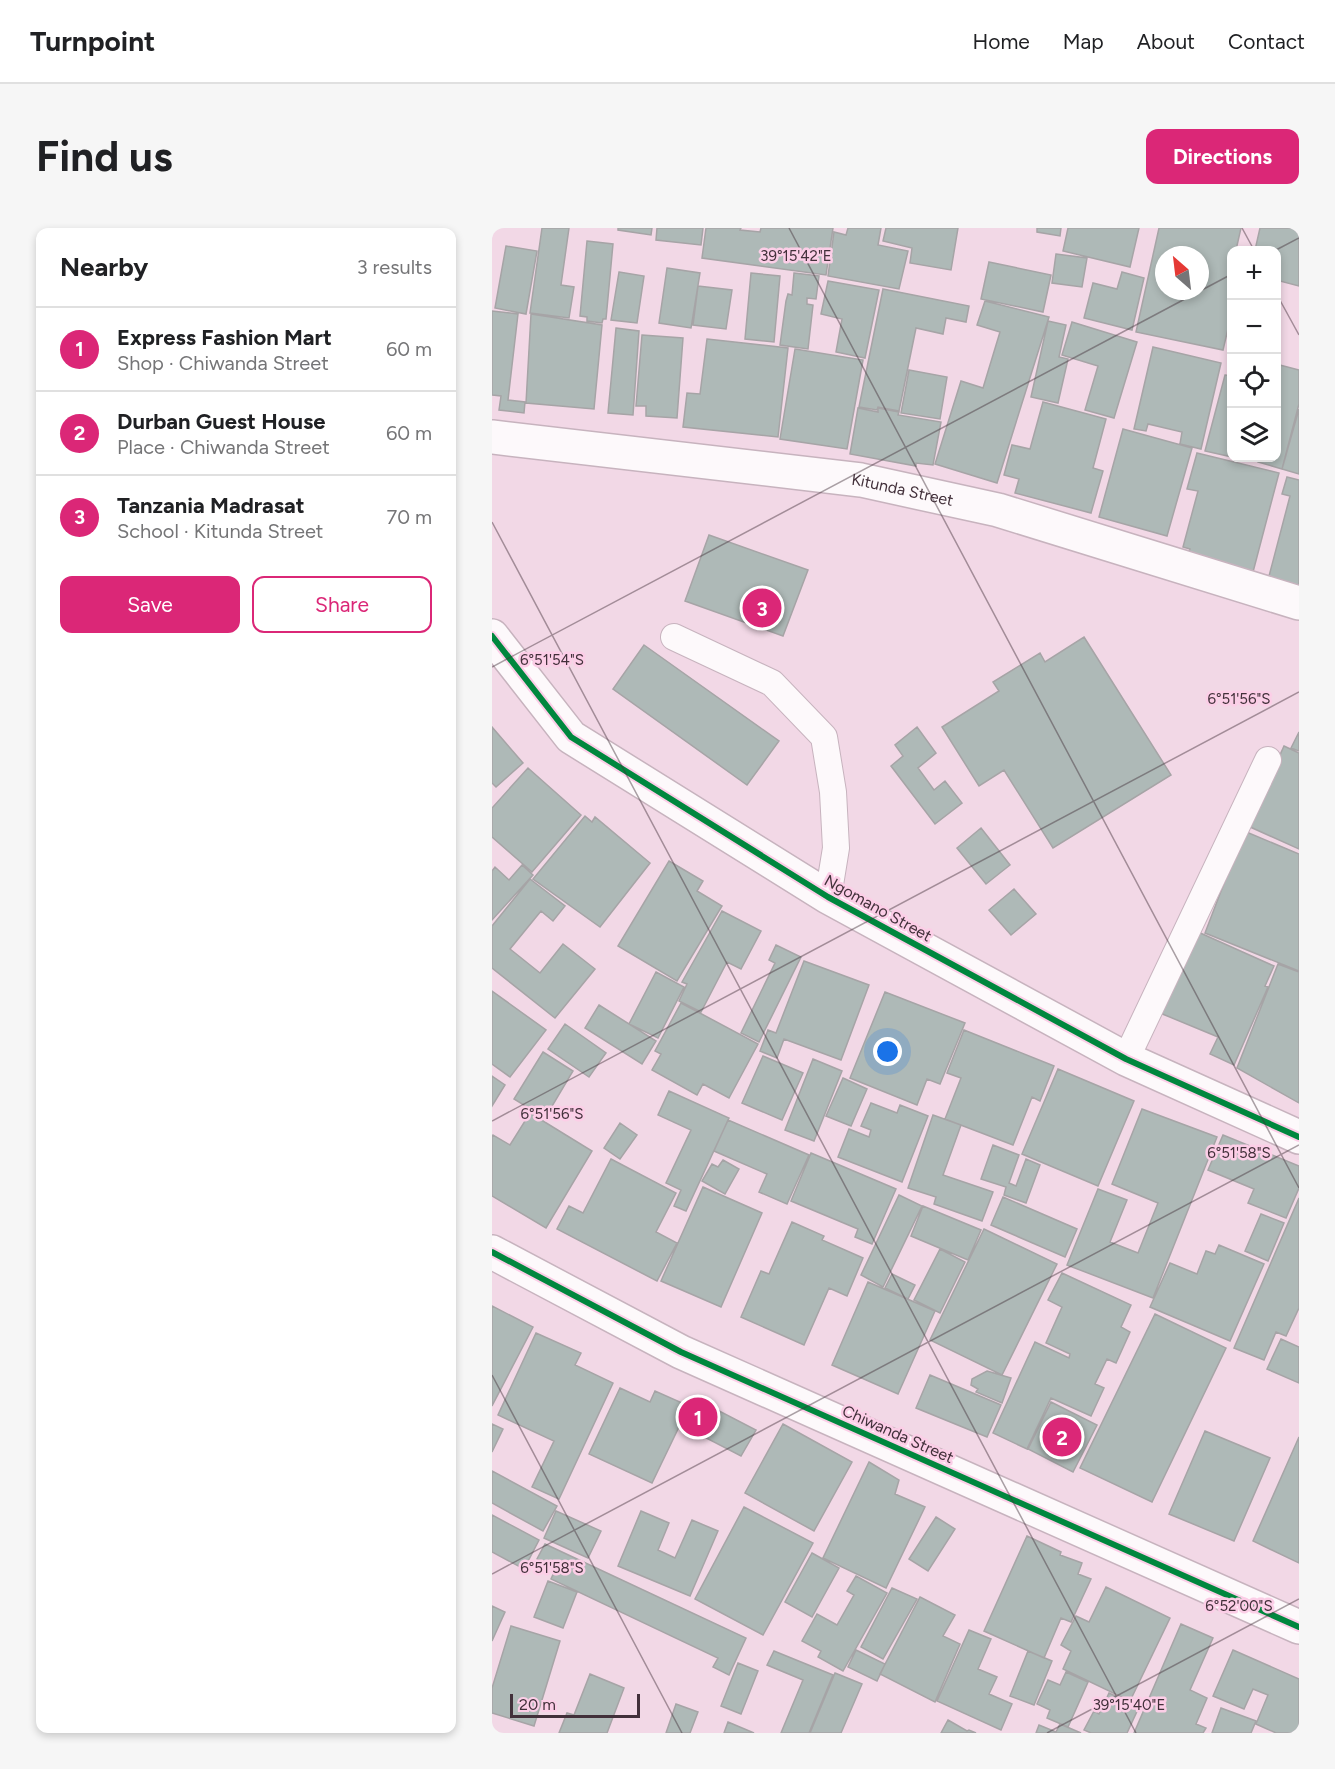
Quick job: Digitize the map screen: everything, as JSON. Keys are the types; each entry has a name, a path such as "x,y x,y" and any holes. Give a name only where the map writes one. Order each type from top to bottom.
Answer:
{"street":[{"name":"Kitunda Street","path":"492,437 861,480 998,510 1299,603"},
{"name":"Ngomano Street","path":"492,636 571,737 828,897 1126,1059 1299,1137"},
{"name":"Chiwanda Street","path":"492,1252 681,1352 1299,1627"}],"lane":[{"path":"674,636 772,683 824,737 833,792 836,848 828,897"},
{"path":"1126,1059 1268,760"}],"building":[{"path":"542,228 569,228 561,285 574,287 569,318 530,313"},
{"path":"618,228 652,228 651,235 618,230"},
{"path":"657,228 703,228 701,245 656,240"},
{"path":"706,228 741,228 740,230 760,232 761,228 833,228 826,275 702,258"},
{"path":"848,228 881,228 878,245 908,251 899,289 828,276 834,232 846,235"},
{"path":"886,228 958,228 951,270 910,263 912,248 883,241"},
{"path":"1037,228 1061,228 1060,236 1037,232"},
{"path":"1068,228 1139,228 1130,267 1063,251"},
{"path":"1159,228 1241,228 1237,246 1227,246 1227,333 1223,350 1136,332 1155,246 1155,300 1209,300 1209,246 1155,246"},
{"path":"1260,228 1299,228 1299,286 1281,281 1281,246 1256,246"},
{"path":"587,241 613,244 606,319 603,319 602,323 587,321 587,317 580,316"},
{"path":"506,246 537,251 526,314 495,308"},
{"path":"1056,254 1087,258 1082,287 1052,283"},
{"path":"989,262 1051,275 1043,312 981,299"},
{"path":"667,268 700,273 691,328 659,323"},
{"path":"619,272 644,276 637,323 611,320"},
{"path":"1122,272 1144,278 1132,330 1084,318 1093,283 1117,289"},
{"path":"751,273 780,276 774,342 745,339"},
{"path":"794,273 819,276 816,299 807,298 807,304 813,305 808,349 780,345 786,301 788,294 792,295"},
{"path":"828,281 879,290 865,358 836,352 842,319 821,314"},
{"path":"698,286 732,290 726,329 693,325"},
{"path":"883,289 969,306 966,322 946,318 943,334 916,328 899,411 878,407 877,410 859,407"},
{"path":"985,301 1049,317 997,483 935,464 961,381 983,388 1000,332 977,325"},
{"path":"492,311 518,314 508,400 525,402 524,413 499,410 501,396 492,395"},
{"path":"531,314 602,325 594,409 526,403"},
{"path":"1048,321 1066,325 1059,357 1068,359 1058,403 1031,397"},
{"path":"1072,322 1137,342 1114,418 1085,410 1098,366 1062,355"},
{"path":"616,328 639,331 633,415 608,413"},
{"path":"642,335 683,338 677,418 646,416 646,406 636,406"},
{"path":"707,339 788,348 778,437 683,427 687,393 700,394"},
{"path":"1153,347 1221,363 1201,449 1180,444 1182,432 1148,424 1146,431 1134,429"},
{"path":"795,349 863,360 847,449 780,439"},
{"path":"1281,365 1299,370 1299,404 1282,469 1258,462 1281,462"},
{"path":"909,370 947,377 940,419 901,413"},
{"path":"1225,375 1227,375 1227,456 1205,451"},
{"path":"1043,402 1106,419 1093,468 1103,471 1091,513 1015,493 1019,479 1004,475 1012,445 1030,449"},
{"path":"858,408 878,412 878,408 899,412 898,415 941,422 933,465 916,463 916,466 850,454"},
{"path":"1299,409 1299,474 1282,469"},
{"path":"1123,429 1192,448 1167,536 1099,517"},
{"path":"1197,453 1279,473 1253,572 1188,555 1190,549 1183,547 1198,491 1187,489"},
{"path":"1287,477 1299,480 1299,587 1268,580 1290,496 1282,494"},
{"path":"709,535 808,570 783,636 685,601"},
{"path":"1084,637 1171,775 1053,848 1004,770 979,786 942,727 999,691 993,682 1040,653 1045,662"},
{"path":"644,645 779,741 747,785 613,689"},
{"path":"492,727 523,763 496,787 492,783"},
{"path":"917,727 936,753 918,768 934,790 945,781 962,803 935,824 891,766 903,756 895,745"},
{"path":"1299,732 1299,751 1291,748"},
{"path":"1284,746 1299,753 1299,849 1248,826"},
{"path":"528,768 581,815 532,872 492,837 492,808"},
{"path":"585,816 592,822 595,817 650,863 600,927 533,879"},
{"path":"981,828 1010,865 986,884 957,848"},
{"path":"1244,831 1299,854 1299,971 1205,933"},
{"path":"669,861 703,881 697,891 722,906 677,981 618,946"},
{"path":"522,865 533,875 492,920 492,871 495,867 509,880"},
{"path":"530,879 565,906 553,921 541,911 510,949 540,973 563,944 595,969 555,1018 492,968 492,926"},
{"path":"1014,889 1036,914 1011,935 989,910"},
{"path":"722,911 761,931 741,969 727,962 701,1012 679,1001 687,984 682,982"},
{"path":"1198,932 1274,966 1265,986 1268,987 1234,1065 1210,1054 1218,1037 1160,1013"},
{"path":"776,945 801,957 759,1042 741,1033 775,963 769,960"},
{"path":"804,961 869,985 841,1060 784,1039 777,1058 760,1051 768,1030 776,1033"},
{"path":"1278,964 1299,972 1299,1103 1237,1068"},
{"path":"656,972 684,987 658,1038 629,1024"},
{"path":"492,991 546,1030 510,1077 492,1064"},
{"path":"885,992 965,1023 940,1084 927,1079 917,1105 850,1078"},
{"path":"681,1003 758,1044 729,1098 703,1084 697,1095 652,1070 661,1054 655,1051"},
{"path":"599,1005 656,1041 642,1064 585,1028"},
{"path":"565,1024 606,1053 589,1077 548,1049"},
{"path":"964,1030 1054,1066 1040,1101 1032,1097 1013,1145 945,1119 961,1078 947,1073"},
{"path":"543,1052 573,1071 545,1118 514,1099"},
{"path":"763,1056 803,1073 782,1120 742,1103"},
{"path":"813,1059 842,1071 814,1141 785,1130"},
{"path":"1058,1069 1134,1101 1098,1186 1022,1154"},
{"path":"492,1076 505,1085 492,1106"},
{"path":"843,1078 867,1089 851,1126 826,1116"},
{"path":"669,1091 729,1118 686,1211 674,1206 681,1190 666,1183 691,1130 658,1115"},
{"path":"871,1103 897,1113 900,1105 928,1116 902,1182 838,1157 849,1129 869,1137 871,1130 861,1126"},
{"path":"1142,1109 1217,1137 1153,1298 1067,1265 1098,1189 1127,1200 1110,1242 1138,1253 1158,1203 1112,1184"},
{"path":"530,1113 592,1151 546,1228 492,1196 492,1137 493,1135 510,1145"},
{"path":"933,1115 961,1125 943,1175 993,1192 982,1221 934,1204 936,1197 908,1188"},
{"path":"728,1120 809,1155 787,1204 759,1192 767,1174 714,1151"},
{"path":"620,1123 637,1135 620,1159 604,1148"},
{"path":"1223,1135 1299,1166 1299,1188 1286,1218 1248,1203 1254,1189 1208,1170"},
{"path":"993,1145 1019,1155 1009,1183 1016,1186 1026,1159 1040,1165 1026,1203 1004,1195 1006,1187 981,1179"},
{"path":"811,1153 896,1189 872,1244 855,1237 858,1229 791,1201"},
{"path":"611,1159 676,1193 656,1232 677,1243 657,1281 557,1229 569,1206 583,1213"},
{"path":"723,1160 739,1169 725,1194 702,1181 712,1164 718,1167"},
{"path":"703,1187 762,1213 721,1307 661,1281"},
{"path":"899,1195 922,1206 883,1287 861,1275"},
{"path":"1003,1197 1077,1229 1065,1257 991,1225"},
{"path":"1299,1198 1299,1308 1286,1336 1276,1332 1264,1360 1234,1348"},
{"path":"923,1206 981,1230 968,1260 911,1236"},
{"path":"1261,1214 1284,1223 1268,1261 1245,1251"},
{"path":"792,1222 824,1236 822,1240 863,1258 847,1296 829,1288 804,1345 741,1317 761,1271 769,1274"},
{"path":"984,1229 1057,1264 1002,1375 930,1340"},
{"path":"1219,1245 1264,1264 1230,1341 1150,1307 1170,1263 1197,1274 1206,1251 1215,1254"},
{"path":"940,1249 965,1262 940,1313 914,1300"},
{"path":"1062,1273 1131,1305 1121,1327 1130,1332 1116,1363 1107,1359 1095,1384 1104,1388 1091,1416 1051,1398 1027,1449 993,1433 1035,1342 1069,1358 1070,1354 1046,1343 1062,1307 1048,1300"},
{"path":"892,1274 915,1285 908,1299 885,1288"},
{"path":"868,1282 935,1311 898,1394 832,1365"},
{"path":"492,1306 533,1327 492,1406"},
{"path":"1155,1314 1226,1348 1152,1502 1080,1468"},
{"path":"536,1333 581,1353 575,1365 613,1383 559,1499 532,1487 554,1441 498,1415"},
{"path":"1281,1339 1299,1347 1299,1383 1267,1369"},
{"path":"987,1371 1011,1378 1002,1403 976,1392 978,1389 971,1385 972,1379"},
{"path":"930,1375 1001,1405 987,1437 916,1408"},
{"path":"620,1388 650,1402 655,1391 689,1406 652,1483 589,1454"},
{"path":"696,1399 756,1430 741,1456 683,1426"},
{"path":"1051,1402 1097,1425 1073,1472 1028,1449"},
{"path":"492,1424 503,1429 492,1452"},
{"path":"783,1424 852,1462 814,1531 745,1493"},
{"path":"1205,1431 1270,1458 1234,1541 1169,1514"},
{"path":"1299,1437 1299,1563 1253,1541"},
{"path":"869,1462 899,1480 895,1494 925,1507 886,1588 823,1558"},
{"path":"492,1471 557,1506 543,1531 492,1503"},
{"path":"744,1507 813,1543 763,1635 695,1599"},
{"path":"556,1511 601,1531 588,1558 544,1538"},
{"path":"641,1511 669,1523 658,1550 675,1558 692,1520 718,1531 690,1596 618,1566"},
{"path":"492,1515 539,1540 524,1569 492,1552"},
{"path":"936,1517 955,1529 928,1571 909,1559"},
{"path":"1027,1536 1061,1552 1060,1555 1082,1563 1078,1574 1091,1579 1071,1622 1061,1618 1044,1658 984,1631"},
{"path":"545,1544 746,1638 729,1675 713,1667 718,1658 551,1579 556,1568 537,1559"},
{"path":"812,1553 839,1568 812,1617 785,1602"},
{"path":"856,1576 887,1593 843,1671 818,1657 821,1651 802,1641 817,1614 837,1625 854,1595 847,1591"},
{"path":"548,1581 577,1592 563,1628 534,1617"},
{"path":"1106,1587 1170,1618 1130,1701 1063,1669 1071,1651 1061,1645 1076,1616 1089,1622"},
{"path":"892,1588 917,1599 883,1659 861,1647"},
{"path":"920,1597 955,1615 943,1636 960,1644 935,1702 880,1674"},
{"path":"492,1606 505,1612 492,1641"},
{"path":"1181,1624 1213,1638 1190,1690 1207,1698 1196,1724 1206,1728 1203,1733 1134,1733"},
{"path":"511,1626 560,1641 534,1726 492,1713 492,1688"},
{"path":"969,1630 991,1639 978,1669 997,1677 989,1694 1012,1704 1001,1730 937,1701"},
{"path":"856,1650 885,1664 877,1681 848,1667"},
{"path":"1233,1650 1299,1679 1299,1733 1276,1733 1256,1724 1268,1695 1253,1689 1244,1709 1213,1696"},
{"path":"774,1651 833,1675 809,1733 781,1733 803,1680 767,1665"},
{"path":"1028,1651 1052,1661 1034,1705 1010,1696"},
{"path":"738,1663 758,1671 741,1714 721,1706"},
{"path":"1066,1672 1088,1682 1068,1727 1047,1718 1050,1710 1037,1704 1048,1680 1060,1685"},
{"path":"835,1673 862,1684 841,1733 810,1733"},
{"path":"590,1674 624,1688 607,1733 559,1733 567,1713 574,1715"},
{"path":"1109,1693 1139,1707 1127,1733 1091,1733 1084,1730 1094,1711 1099,1714"},
{"path":"676,1704 698,1712 690,1733 666,1733"},
{"path":"1221,1708 1256,1721 1251,1733 1212,1733"},
{"path":"948,1720 967,1731 976,1733 941,1733"},
{"path":"728,1722 754,1733 724,1733"},
{"path":"1060,1724 1081,1733 1036,1733 1039,1725 1056,1732"}],"cycle path":[{"path":"492,636 571,737 828,897 1126,1059 1299,1137"},
{"path":"492,1252 681,1352 1299,1627"}],"place":[{"name":"Tanzania Madrasat","path":"762,608"},
{"name":"Express Fashion Mart","path":"698,1417"},
{"name":"Durban Guest House","path":"1062,1437"}]}
